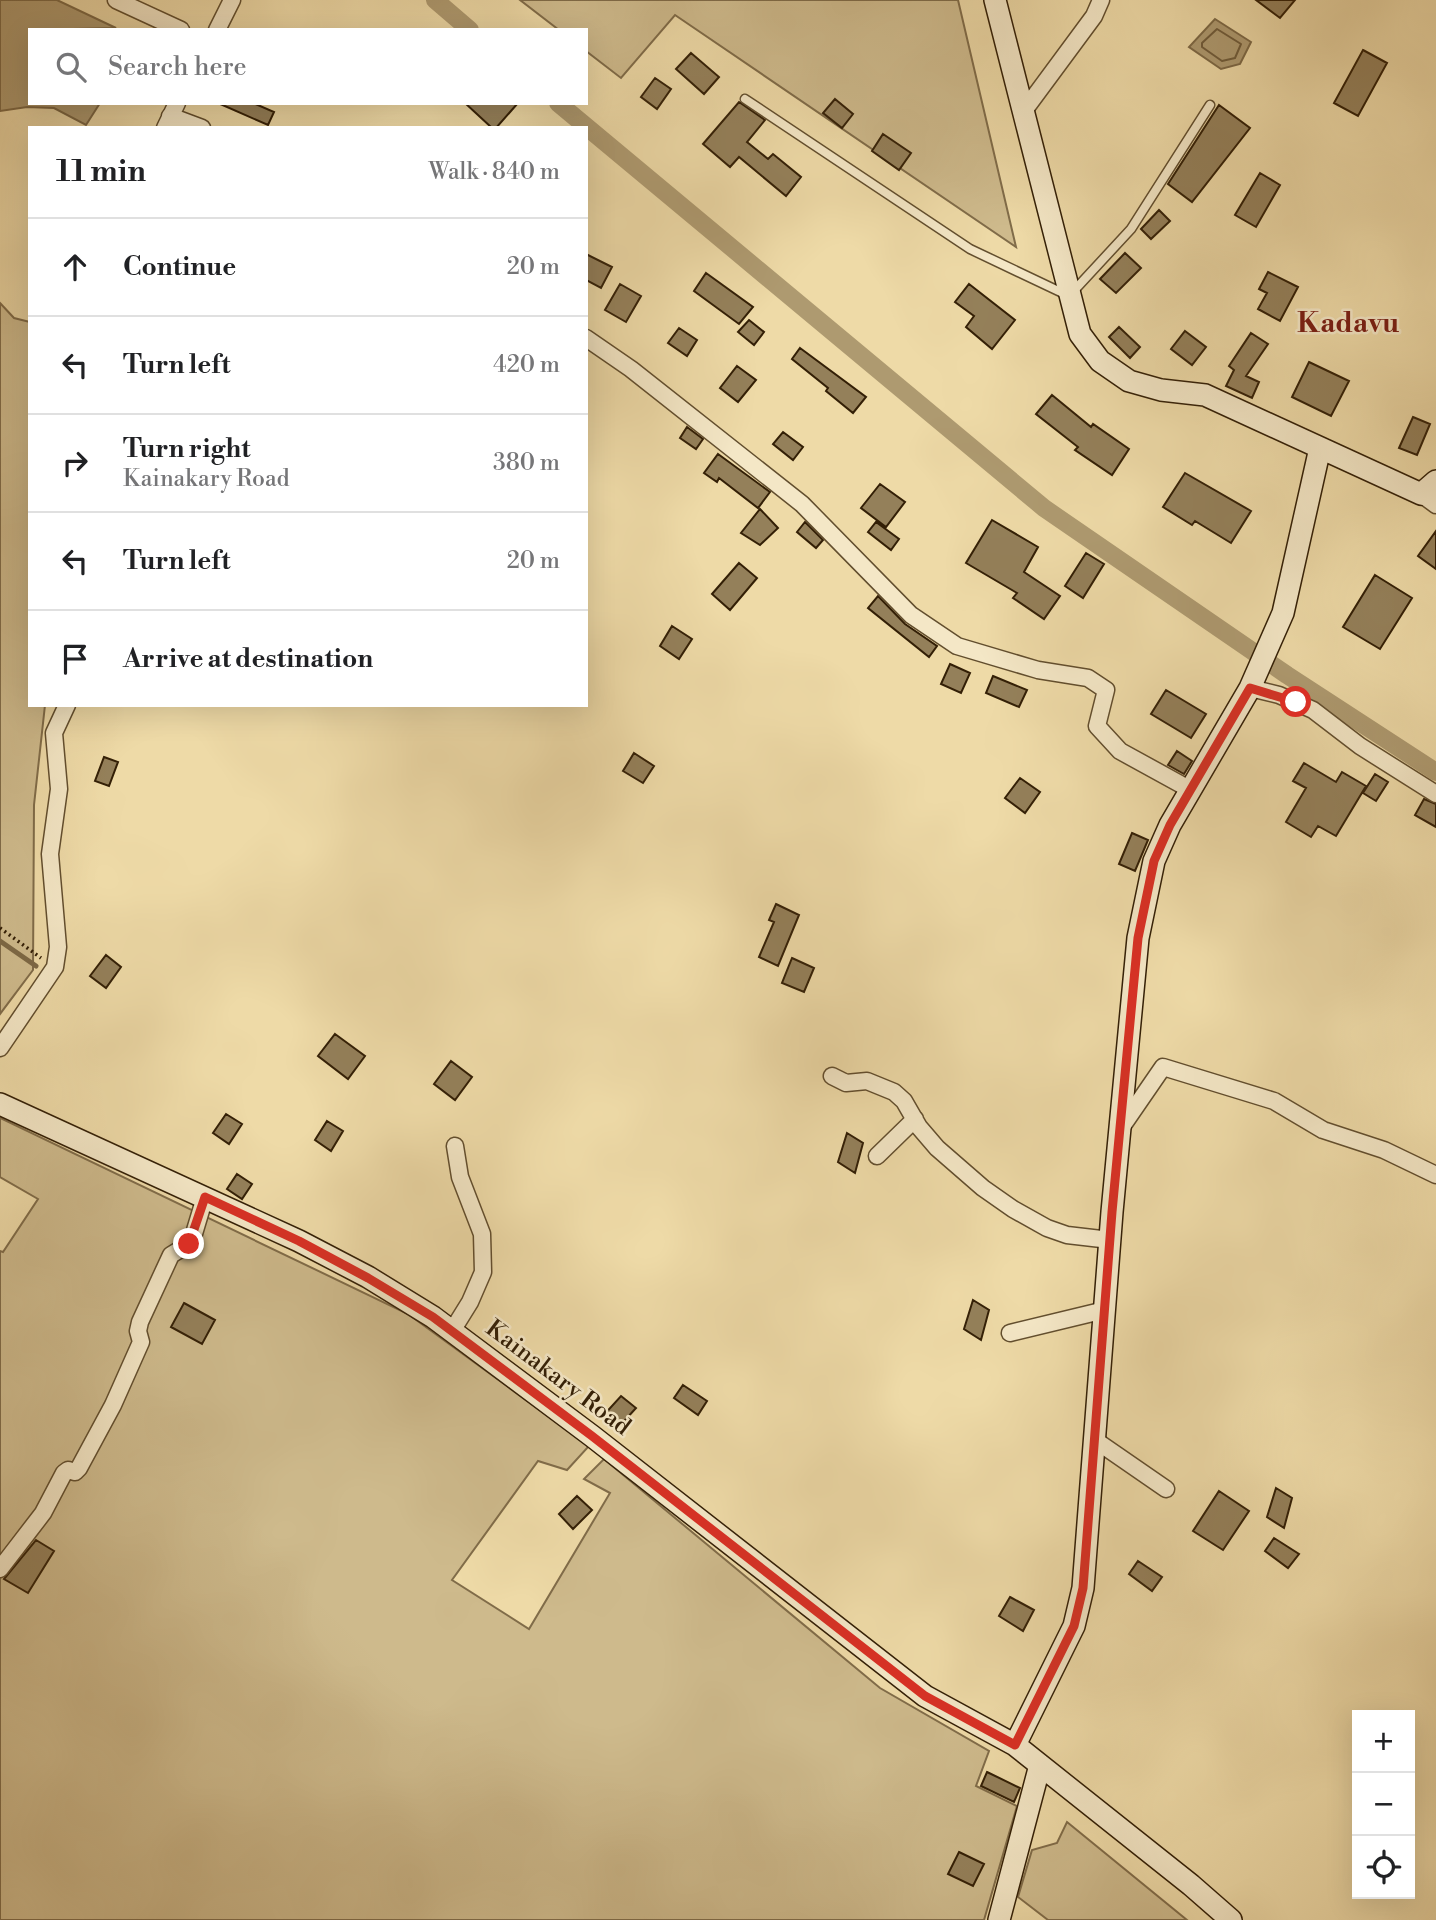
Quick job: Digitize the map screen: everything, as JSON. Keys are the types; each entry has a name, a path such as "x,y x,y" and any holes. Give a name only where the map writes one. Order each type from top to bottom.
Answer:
{"main road":[{"path":"995,0 1080,334 1100,360 1129,381 1161,390 1205,395 1320,449 1431,494"},
{"path":"1015,1745 1074,1626 1083,1588 1110,1240 1138,938 1154,861 1170,825 1252,682 1283,613 1320,449"},
{"name":"Kainakary Road","path":"0,1104 299,1241 433,1317 592,1436 925,1696 1015,1745 1231,1920"},
{"path":"999,1920 1041,1765"}],"street":[{"path":"116,0 177,28"},
{"path":"218,28 232,0"},
{"path":"1023,112 1094,16 1101,0"},
{"path":"171,116 197,126"},
{"path":"588,339 631,369 802,504 911,615 957,646 1038,670 1088,678 1107,690 1097,726 1120,751 1191,790"},
{"path":"1252,682 1313,710 1360,746 1436,794"},
{"path":"0,1048 55,967 58,947 50,854 60,789 54,733 66,707"},
{"path":"1120,1129 1163,1067 1274,1101 1323,1130 1384,1150 1436,1175"},
{"path":"832,1076 846,1083 867,1081 885,1087 904,1101 937,1148 983,1188 1013,1209 1047,1228 1067,1235 1110,1240"},
{"path":"877,1156 915,1119"},
{"path":"452,1331 470,1302 483,1272 482,1234 460,1177 455,1146"},
{"path":"0,1569 43,1513 64,1473 68,1470 75,1472 79,1468 113,1405 140,1346 138,1328 166,1265 173,1252 189,1244 205,1197"},
{"path":"1010,1333 1105,1310"},
{"path":"1095,1440 1166,1489"}],"lane":[{"path":"745,99 970,249 1069,296 1131,229 1210,105"}],"path":[{"path":"0,928 55,967"}],"shaded area":[{"path":"520,0 958,0 1016,247 675,15 621,78 588,53 588,28 556,28"},
{"path":"0,303 14,318 28,322 28,707 45,707 34,805 33,970 0,1014"},
{"path":"0,1118 408,1314 589,1446 567,1470 538,1461 452,1580 529,1629 610,1493 584,1479 604,1459 880,1688 989,1751 976,1786 1017,1806 984,1920 0,1920 0,1251 3,1252 38,1199 0,1177"},
{"path":"1067,1822 1187,1920 1048,1920 1018,1897 1032,1850 1057,1843"}],"water":[{"path":"0,0 57,0 116,28 28,28 28,105 99,105 86,125 54,108 27,107 0,111"},
{"path":"1215,19 1251,42 1240,64 1221,69 1189,47"}],"building":[{"path":"1256,0 1295,0 1280,18"},
{"path":"1363,50 1387,63 1358,116 1334,103"},
{"path":"691,53 719,77 704,94 676,69"},
{"path":"655,78 671,89 657,109 641,97"},
{"path":"835,99 853,114 842,128 823,113"},
{"path":"739,102 765,120 747,142 768,159 773,154 801,177 786,196 739,157 730,167 703,144"},
{"path":"223,105 258,105 274,112 268,125"},
{"path":"467,105 516,105 498,126 490,126"},
{"path":"1219,105 1250,128 1192,202 1168,184"},
{"path":"883,134 911,153 899,170 872,151"},
{"path":"1260,173 1280,185 1256,227 1235,215"},
{"path":"1159,210 1170,221 1151,239 1141,229"},
{"path":"1125,253 1141,268 1116,293 1100,279"},
{"path":"588,255 612,267 601,288 588,281"},
{"path":"1268,272 1298,287 1280,321 1258,309 1267,293 1259,289"},
{"path":"706,273 753,307 739,324 694,291"},
{"path":"620,284 641,296 626,322 605,310"},
{"path":"969,284 1015,320 992,349 966,327 974,316 955,302"},
{"path":"749,320 764,332 754,345 738,332"},
{"path":"1119,327 1140,347 1130,358 1109,337"},
{"path":"679,328 697,340 687,356 668,343"},
{"path":"1185,331 1206,347 1192,365 1171,349"},
{"path":"1251,333 1268,344 1246,376 1259,382 1252,398 1226,386 1234,370 1229,366"},
{"path":"800,348 866,397 853,413 826,391 828,388 792,359"},
{"path":"1309,362 1349,381 1331,416 1292,397"},
{"path":"737,366 756,380 738,402 720,388"},
{"path":"1052,395 1091,427 1093,424 1129,449 1112,475 1075,450 1078,447 1036,414"},
{"path":"1413,417 1430,424 1417,455 1399,448"},
{"path":"687,427 703,439 696,449 680,438"},
{"path":"783,432 803,447 793,460 773,444"},
{"path":"718,454 770,492 758,508 719,478 717,482 704,473"},
{"path":"1185,473 1251,511 1231,543 1195,521 1192,525 1163,507"},
{"path":"880,484 905,502 886,527 861,508"},
{"path":"760,509 778,528 760,545 741,533"},
{"path":"992,520 1038,547 1024,572 1060,596 1044,619 1013,598 1017,593 966,563"},
{"path":"805,522 823,540 816,548 797,532"},
{"path":"876,522 899,539 891,550 868,532"},
{"path":"1436,531 1436,569 1418,556"},
{"path":"1086,553 1104,564 1083,598 1065,586"},
{"path":"739,563 757,578 730,610 712,594"},
{"path":"1375,575 1412,598 1380,649 1343,627"},
{"path":"878,596 905,624 937,646 929,657 868,608"},
{"path":"672,626 692,639 679,659 660,646"},
{"path":"950,664 970,673 961,693 941,684"},
{"path":"993,676 1027,690 1019,707 986,693"},
{"path":"1166,690 1206,714 1191,738 1151,714"},
{"path":"1177,751 1192,761 1184,774 1168,765"},
{"path":"634,753 654,766 643,783 623,771"},
{"path":"104,757 118,762 109,786 95,781"},
{"path":"1304,763 1336,782 1342,772 1366,786 1336,836 1318,826 1311,837 1286,822 1306,788 1293,781"},
{"path":"1375,774 1388,782 1376,801 1363,793"},
{"path":"1020,778 1040,792 1025,813 1005,798"},
{"path":"1424,799 1436,804 1436,827 1415,815"},
{"path":"1132,833 1148,840 1135,871 1119,864"},
{"path":"776,904 799,915 778,966 759,957 774,922 769,920"},
{"path":"106,955 121,967 106,988 90,976"},
{"path":"792,958 814,968 804,992 782,983"},
{"path":"335,1034 365,1056 348,1079 318,1056"},
{"path":"451,1061 472,1077 455,1100 434,1084"},
{"path":"226,1114 242,1124 229,1144 213,1133"},
{"path":"327,1121 343,1131 331,1151 315,1140"},
{"path":"847,1133 863,1143 855,1173 838,1162"},
{"path":"237,1174 252,1184 242,1199 227,1189"},
{"path":"973,1300 989,1310 981,1340 964,1329"},
{"path":"184,1303 215,1320 202,1344 171,1327"},
{"path":"683,1385 707,1401 698,1415 674,1398"},
{"path":"621,1396 636,1408 617,1429 602,1417"},
{"path":"1276,1488 1292,1498 1284,1528 1267,1517"},
{"path":"1219,1491 1249,1511 1223,1550 1193,1531"},
{"path":"577,1496 592,1510 573,1529 559,1514"},
{"path":"1274,1538 1299,1554 1288,1568 1265,1551"},
{"path":"36,1540 54,1551 28,1593 4,1579"},
{"path":"1138,1561 1162,1577 1152,1591 1129,1574"},
{"path":"1010,1597 1034,1610 1023,1631 999,1616"},
{"path":"987,1772 1020,1788 1014,1802 981,1786"},
{"path":"959,1852 984,1864 973,1886 948,1874"}],"waterway":[{"path":"435,0 468,28"},
{"path":"560,105 586,126"},
{"path":"588,128 1044,508 1287,675 1436,772"},
{"path":"0,941 36,966"}],"district":[{"name":"Kadavu","path":"1348,323"}],"route":[{"path":"189,1244 205,1197 299,1241 433,1317 592,1436 925,1696 1015,1745 1074,1626 1083,1588 1112,1212 1138,938 1154,861 1170,825 1250,688 1296,702"}]}
